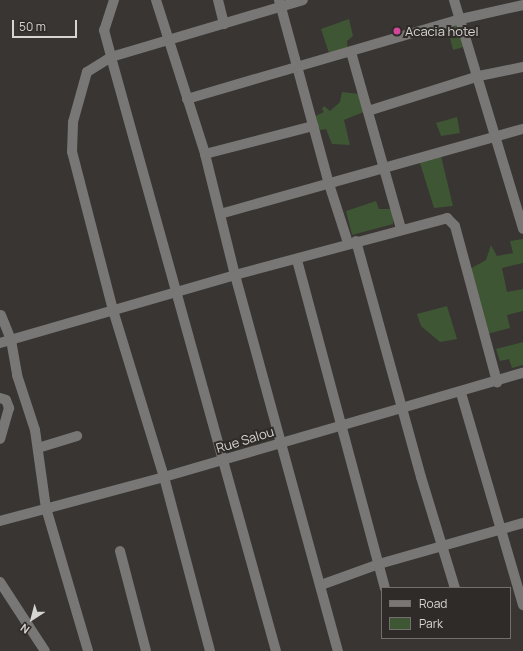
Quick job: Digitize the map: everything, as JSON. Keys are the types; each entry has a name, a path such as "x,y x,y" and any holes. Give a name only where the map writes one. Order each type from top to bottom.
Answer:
{"street":[{"path":"114,0 104,30 175,292 276,651"},
{"path":"156,0 205,154 235,275 282,442 338,651"},
{"path":"218,0 224,24"},
{"path":"210,651 164,478 113,310 72,152 73,122 87,72 111,57 224,24 280,4 303,0"},
{"path":"454,0 479,76 493,136 523,229"},
{"path":"280,4 329,184 352,242 404,408 442,548 455,587"},
{"path":"187,99 461,19 523,4"},
{"path":"351,52 401,229"},
{"path":"368,111 479,76 523,67"},
{"path":"205,154 313,126"},
{"path":"220,214 493,136 523,129"},
{"path":"0,343 235,275 297,260 352,242 442,218 451,219 454,222 497,382"},
{"path":"297,260 385,587"},
{"path":"1,315 11,340 17,375 38,448 46,508 88,651"},
{"name":"Rue Salou","path":"0,521 164,478 282,442 461,393 523,373"},
{"path":"461,393 499,531 523,606"},
{"path":"0,398 6,400 9,408 0,439"},
{"path":"38,448 77,436"},
{"path":"321,585 379,564 442,548 523,523"},
{"path":"120,550 146,651"},
{"path":"0,582 44,650"}],"green space":[{"path":"349,19 353,36 347,41 348,51 330,56 321,29"},
{"path":"460,24 467,46 453,50 450,38 446,35 440,36 439,29"},
{"path":"342,92 360,94 366,111 344,120 350,145 332,144 326,129 320,130 321,138 313,117 324,112 322,109 324,106 330,111 340,102"},
{"path":"457,117 460,133 441,136 436,123"},
{"path":"441,156 453,206 434,208 419,160"},
{"path":"376,201 379,209 393,209 393,224 352,235 346,211"},
{"path":"523,239 523,263 502,268 507,292 523,289 523,311 507,315 510,328 487,334 468,270 486,260 491,245 497,256 513,253 510,241"},
{"path":"447,306 457,339 440,342 421,326 417,314"},
{"path":"523,342 523,365 512,368 509,359 500,361 496,349"}],"place":[{"name":"Acacia hotel","path":"397,31"}]}
